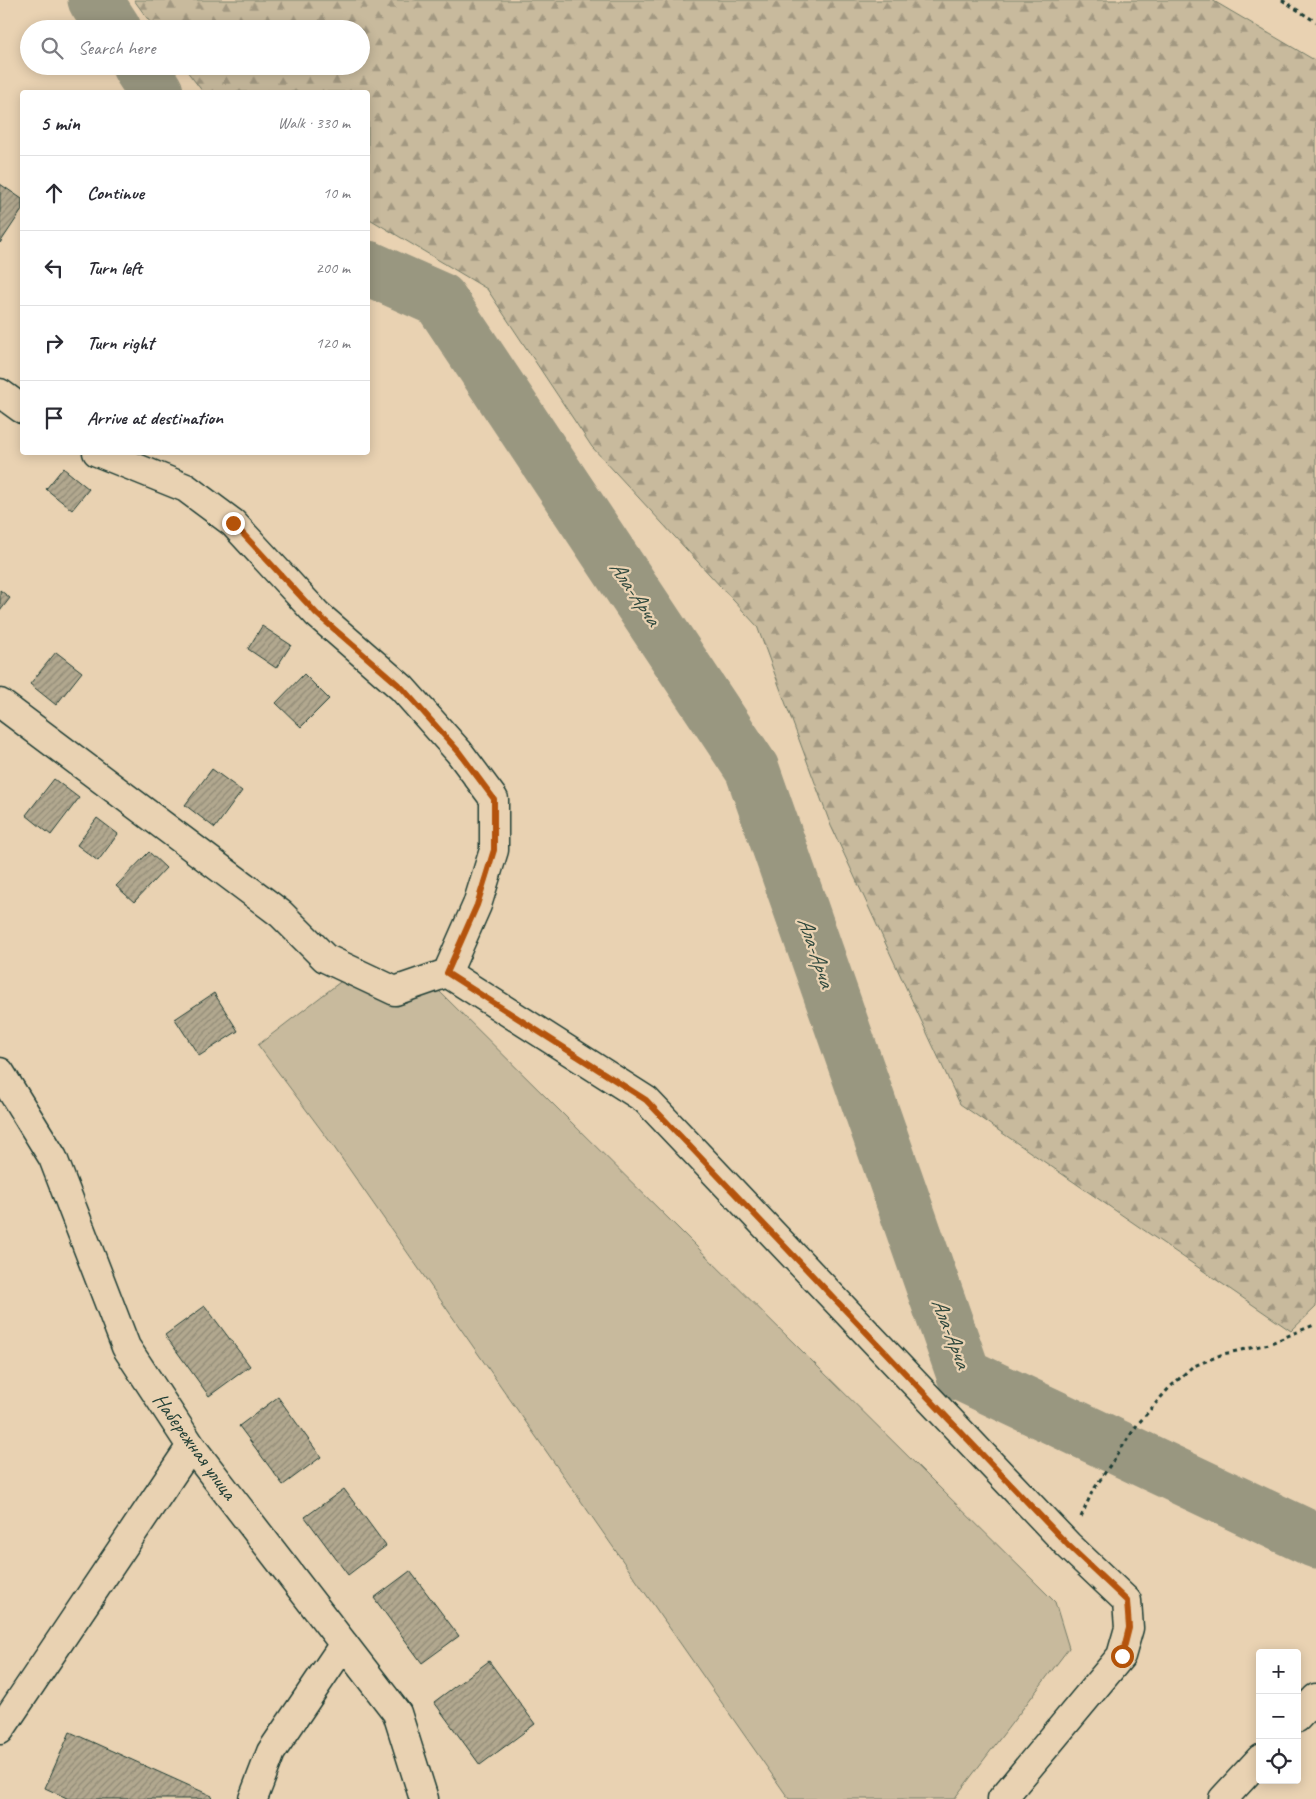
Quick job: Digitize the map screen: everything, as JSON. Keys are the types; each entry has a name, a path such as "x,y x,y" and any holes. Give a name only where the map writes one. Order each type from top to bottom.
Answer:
{"street":[{"path":"0,393 20,408"},
{"path":"0,703 281,914 325,958 395,991 447,973 477,905 494,850 494,799 459,752 402,688 317,614 233,523 186,488 104,455"},
{"path":"447,973 646,1100 1068,1545 1127,1601 1129,1628 1122,1656 1002,1799"},
{"name":"Набережная улица","path":"0,1072 53,1158 126,1347 191,1446 397,1713 424,1799"},
{"path":"0,1730 191,1446"},
{"path":"253,1799 271,1752 344,1644"},
{"path":"1301,1714 1316,1698"},
{"path":"1223,1799 1256,1763"}],"path":[{"path":"1282,0 1316,22"},
{"path":"1092,1492 1137,1425 1169,1388 1192,1367 1222,1354 1269,1344 1316,1324"}],"green space":[{"path":"134,0 1212,0 1316,61 1316,1307 1291,1331 960,1104 831,826 757,626 592,447 487,289 370,219 370,90 201,90 190,75 370,75 370,20 148,20"},
{"path":"344,979 436,988 1055,1602 1069,1648 954,1799 789,1799 331,1143 258,1045"}],"building":[{"path":"0,184 20,198 20,213 0,243"},
{"path":"63,468 89,489 72,510 46,489"},
{"path":"0,590 10,598 0,611"},
{"path":"262,626 291,645 276,668 248,649"},
{"path":"56,652 82,672 56,705 30,684"},
{"path":"304,674 329,699 301,727 276,703"},
{"path":"212,769 242,791 215,828 185,805"},
{"path":"54,779 79,798 51,835 26,815"},
{"path":"97,818 118,834 98,861 77,845"},
{"path":"149,852 166,868 134,902 116,886"},
{"path":"214,993 238,1031 199,1056 175,1019"},
{"path":"205,1306 250,1366 209,1396 165,1335"},
{"path":"278,1397 321,1457 283,1485 239,1426"},
{"path":"344,1489 386,1546 348,1575 305,1517"},
{"path":"410,1571 459,1636 422,1663 374,1598"},
{"path":"489,1661 535,1724 480,1765 434,1702"},
{"path":"70,1732 212,1796 211,1799 69,1799 45,1788"}],"waterway":[{"name":"Ала-Арча","path":"95,0 108,20"},
{"name":"Ала-Арча","path":"145,75 155,90"},
{"name":"Ала-Арча","path":"370,269 440,300 752,769 964,1375 1316,1541"}],"route":[{"path":"233,523 317,614 402,688 459,752 494,799 494,850 477,905 447,973 646,1100 1068,1545 1127,1601 1129,1628 1122,1656"}]}
